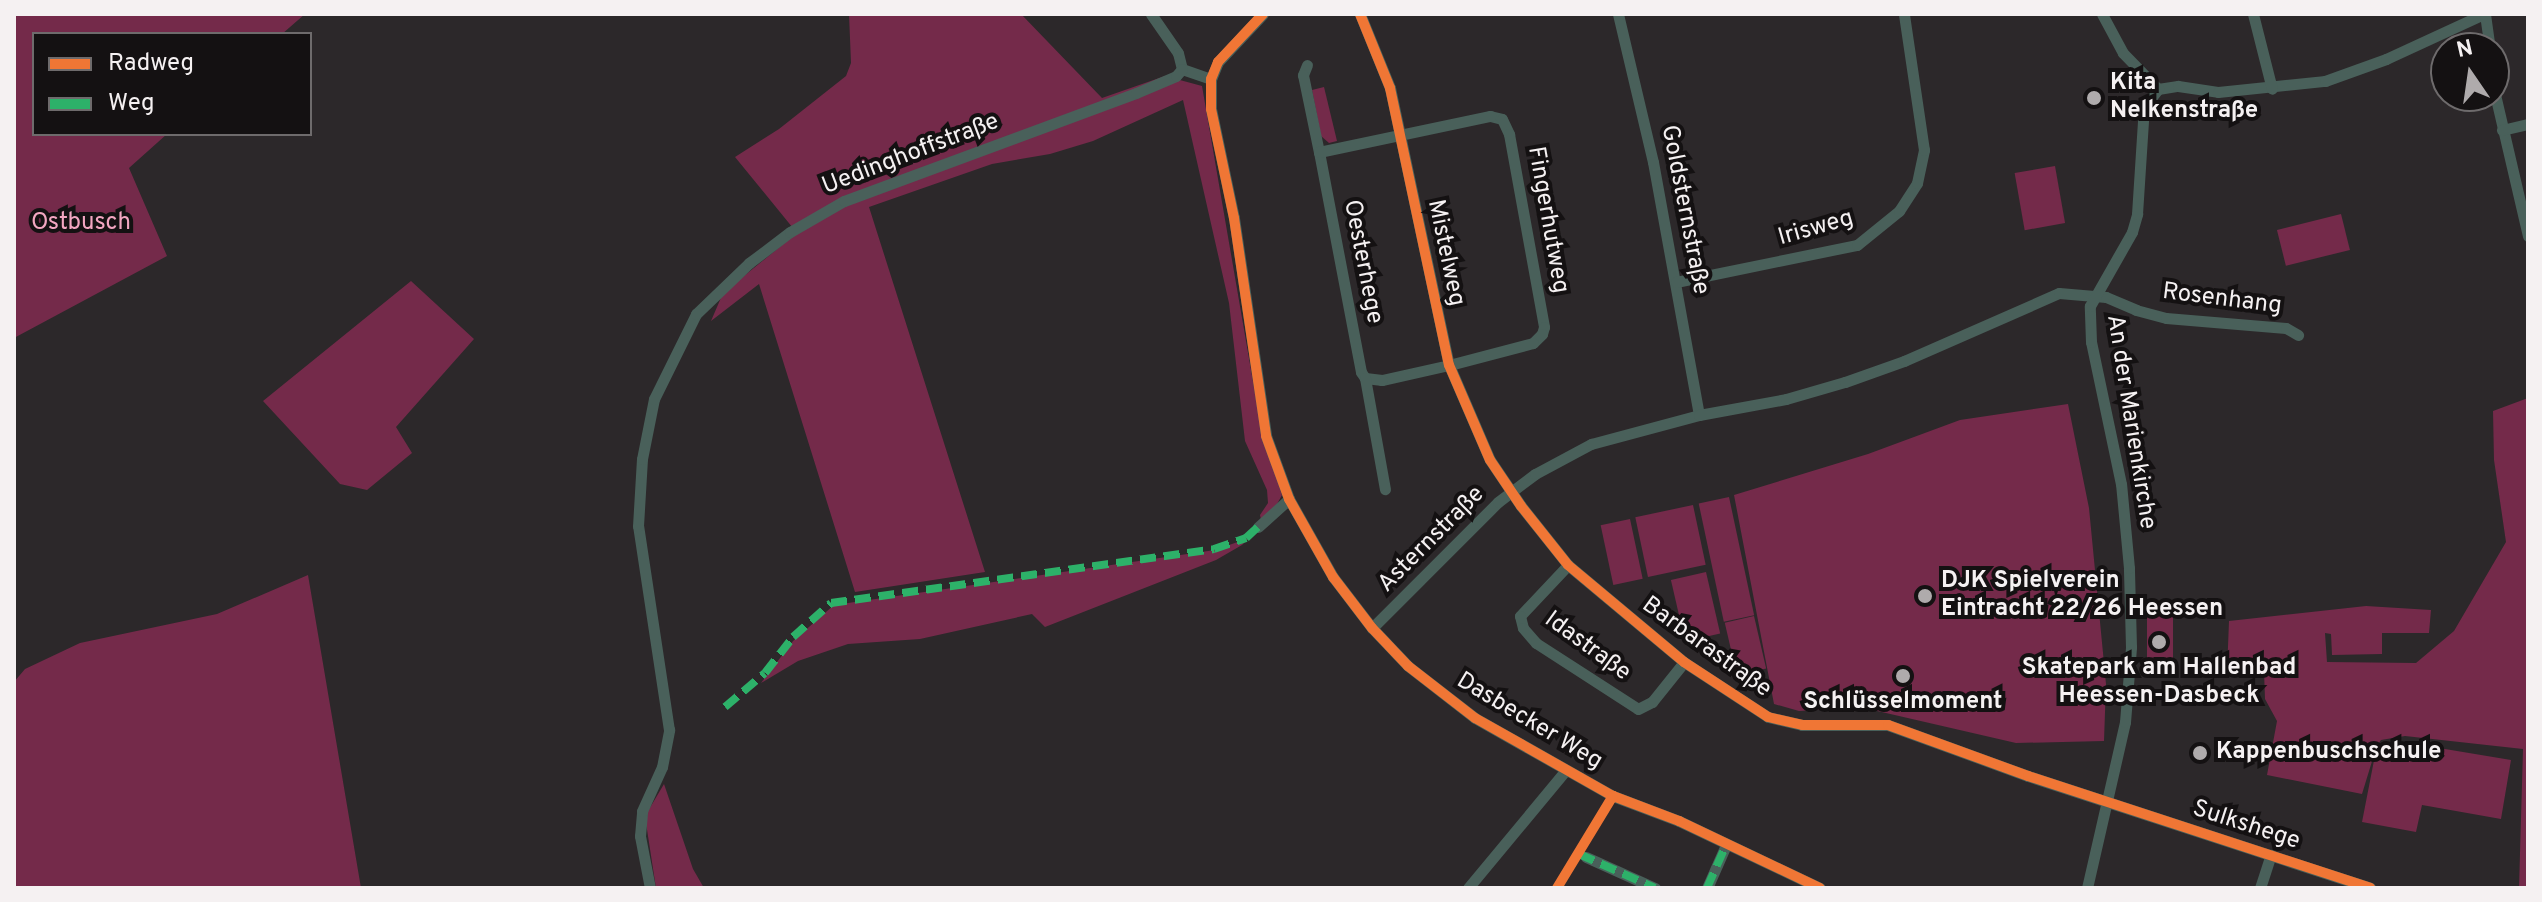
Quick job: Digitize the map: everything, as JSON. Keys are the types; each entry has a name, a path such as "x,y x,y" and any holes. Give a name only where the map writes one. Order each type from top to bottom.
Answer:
{"street":[{"path":"1151,14 1178,53 1182,69 1211,79 1222,54 1263,14"},
{"name":"Mistelweg","path":"1360,14 1381,62 1402,133 1449,365 1479,438 1511,492"},
{"name":"Goldsternstraße","path":"1618,14 1637,85 1699,415"},
{"name":"Irisweg","path":"1676,282 1857,245 1899,211 1917,183 1924,150 1904,14"},
{"path":"2102,14 2123,53 2158,89"},
{"path":"2253,14 2272,89"},
{"path":"2094,294 2132,232 2137,214 2144,107 2158,89 2167,86 2218,92 2272,89 2342,76 2485,14"},
{"name":"Oesterhege","path":"1307,65 1303,75 1385,489"},
{"name":"Uedinghoffstraße","path":"650,888 640,836 642,811 662,767 669,730 638,526 642,459 654,399 696,314 749,263 790,232 844,201 1136,93 1176,76 1182,69"},
{"name":"Dasbecker Weg","path":"1211,79 1211,109 1234,218 1266,436 1289,499 1333,577 1372,628 1408,666 1475,718 1565,771 1820,888"},
{"path":"2498,112 2528,236"},
{"name":"Fingerhutweg","path":"1402,133 1496,116 1505,123 1509,134 1544,327 1533,343 1449,365"},
{"path":"2502,130 2528,124"},
{"path":"1319,152 1402,133"},
{"name":"Asternstraße","path":"1372,628 1465,532 1511,492 1535,474 1591,444 1699,415 1814,392 1904,361 2059,293 2094,294"},
{"name":"Rosenhang","path":"2094,294 2166,318 2286,328 2298,335"},
{"name":"An der Marienkirche","path":"2087,888 2109,803 2125,722 2131,647 2131,596 2119,472 2091,342 2090,306 2094,294"},
{"path":"1365,378 1382,380 1449,365"},
{"name":"Barbarastraße","path":"1511,492 1568,565 1684,662 1768,717 1802,725 1888,725 2109,803"},
{"path":"1258,527 1289,499"},
{"name":"Idastraße","path":"1568,565 1520,616 1523,628 1536,643 1638,709 1652,702 1684,662"},
{"path":"1468,888 1565,771"},
{"name":"Sulkshege","path":"2109,803 2370,888"},
{"path":"1707,888 1726,845"},
{"path":"2260,888 2271,855"},
{"path":"1586,857 1655,888"}],"green space":[{"name":"Ostbusch","path":"14,14 305,14 284,32 32,32 32,136 165,136 129,168 167,256 14,338"},
{"path":"849,14 1021,14 1102,98 1165,76 1202,86 1261,428 1282,495 1276,506 1261,520 1260,515 1268,503 1267,490 1245,441 1229,303 1183,100 1093,141 1050,154 992,164 869,207 985,572 855,592 759,284 711,321 723,293 797,233 735,157 779,129 846,76 851,63"},
{"path":"1324,87 1337,141 1329,143 1321,136 1312,90"},
{"path":"2055,166 2065,223 2025,230 2015,173"},
{"path":"2341,214 2350,250 2286,266 2277,230"},
{"path":"411,281 474,339 396,427 412,453 367,490 340,484 263,401"},
{"path":"2528,398 2528,888 2519,888 2523,749 2405,736 2381,740 2378,744 2431,754 2433,747 2511,760 2501,819 2422,805 2416,832 2362,822 2377,745 2362,794 2267,775 2277,721 2265,699 2264,671 2227,672 2229,621 2366,606 2431,610 2429,633 2382,633 2382,654 2332,655 2331,634 2325,633 2327,662 2416,663 2454,631 2506,542 2494,460 2493,411"},
{"name":"DJK Spielverein Eintracht 22/26 Heessen","path":"2068,404 2089,508 2106,684 2104,741 2016,743 1860,707 1799,711 1774,704 1734,495 1868,454 1960,420"},
{"path":"1729,497 1754,615 1724,622 1699,503"},
{"path":"1693,505 1706,565 1648,577 1635,517"},
{"path":"1276,511 1242,545 1216,560 1045,627 1032,614 920,639 848,644 798,661 761,683 793,641 834,605 1215,550 1246,539"},
{"path":"1630,519 1643,579 1613,585 1601,525"},
{"path":"1706,572 1720,633 1685,641 1671,580"},
{"path":"308,575 361,888 14,888 14,682 25,669 80,643 217,614"},
{"name":"Skatepark am Hallenbad Heessen-Dasbeck","path":"2147,613 2173,613 2173,671 2147,671"},
{"path":"1754,616 1766,669 1737,675 1725,623"},
{"path":"664,784 693,869 704,888 656,888 646,823 648,811"}],"marked path":[{"path":"725,707 765,673 793,637 831,603 1214,549 1246,538 1258,527"},
{"path":"1707,888 1726,845"},
{"path":"1579,854 1655,888"}],"cycle path":[{"path":"1263,14 1218,62 1211,79 1211,109 1234,218 1266,436 1289,499 1333,577 1372,628 1408,666 1475,718 1613,796 1679,821 1820,888"},
{"path":"1360,14 1390,88 1449,365 1490,460 1521,506 1568,565 1684,662 1768,717 1802,725 1888,725 2028,776 2370,888"},
{"path":"1557,888 1613,796"}],"place":[{"name":"Kita Nelkenstraße","path":"2094,98"},
{"name":"DJK Spielverein Eintracht 22/26 Heessen","path":"1925,596"},
{"name":"Skatepark am Hallenbad Heessen-Dasbeck","path":"2159,642"},
{"name":"Schlüsselmoment","path":"1903,676"},
{"name":"Kappenbuschschule","path":"2200,753"}]}
